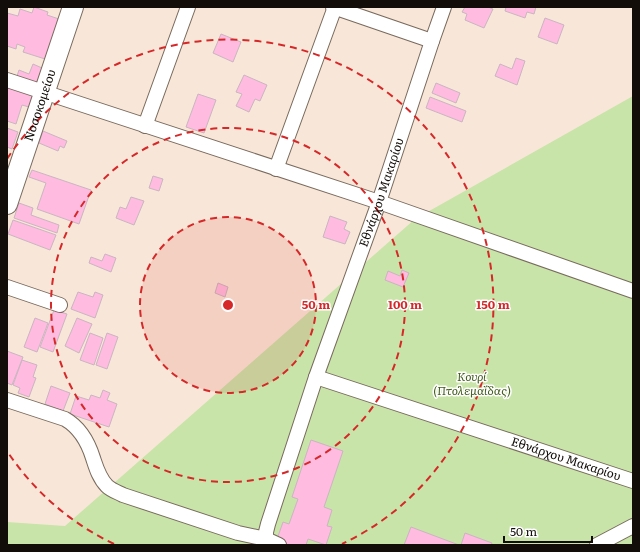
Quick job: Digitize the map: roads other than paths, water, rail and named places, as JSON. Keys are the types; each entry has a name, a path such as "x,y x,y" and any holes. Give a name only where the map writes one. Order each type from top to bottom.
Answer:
{"street":[{"name":"Νοσοκομείου","path":"7,204 73,7"},
{"path":"145,126 188,7"},
{"path":"276,169 334,7 432,41"},
{"name":"Εθνάρχου Μακαρίου","path":"266,539 268,524 316,377 379,202 444,7"},
{"path":"7,80 379,202 633,290"},
{"path":"7,286 60,305"},
{"name":"Εθνάρχου Μακαρίου","path":"316,377 633,481"},
{"path":"7,400 65,419 72,423 78,429 88,445 100,477 112,490 238,533 266,539 279,545"},
{"path":"597,545 633,526"}],"park label":[{"name":"Κουρί (Πτολεμαΐδας)","path":"472,384"}]}
